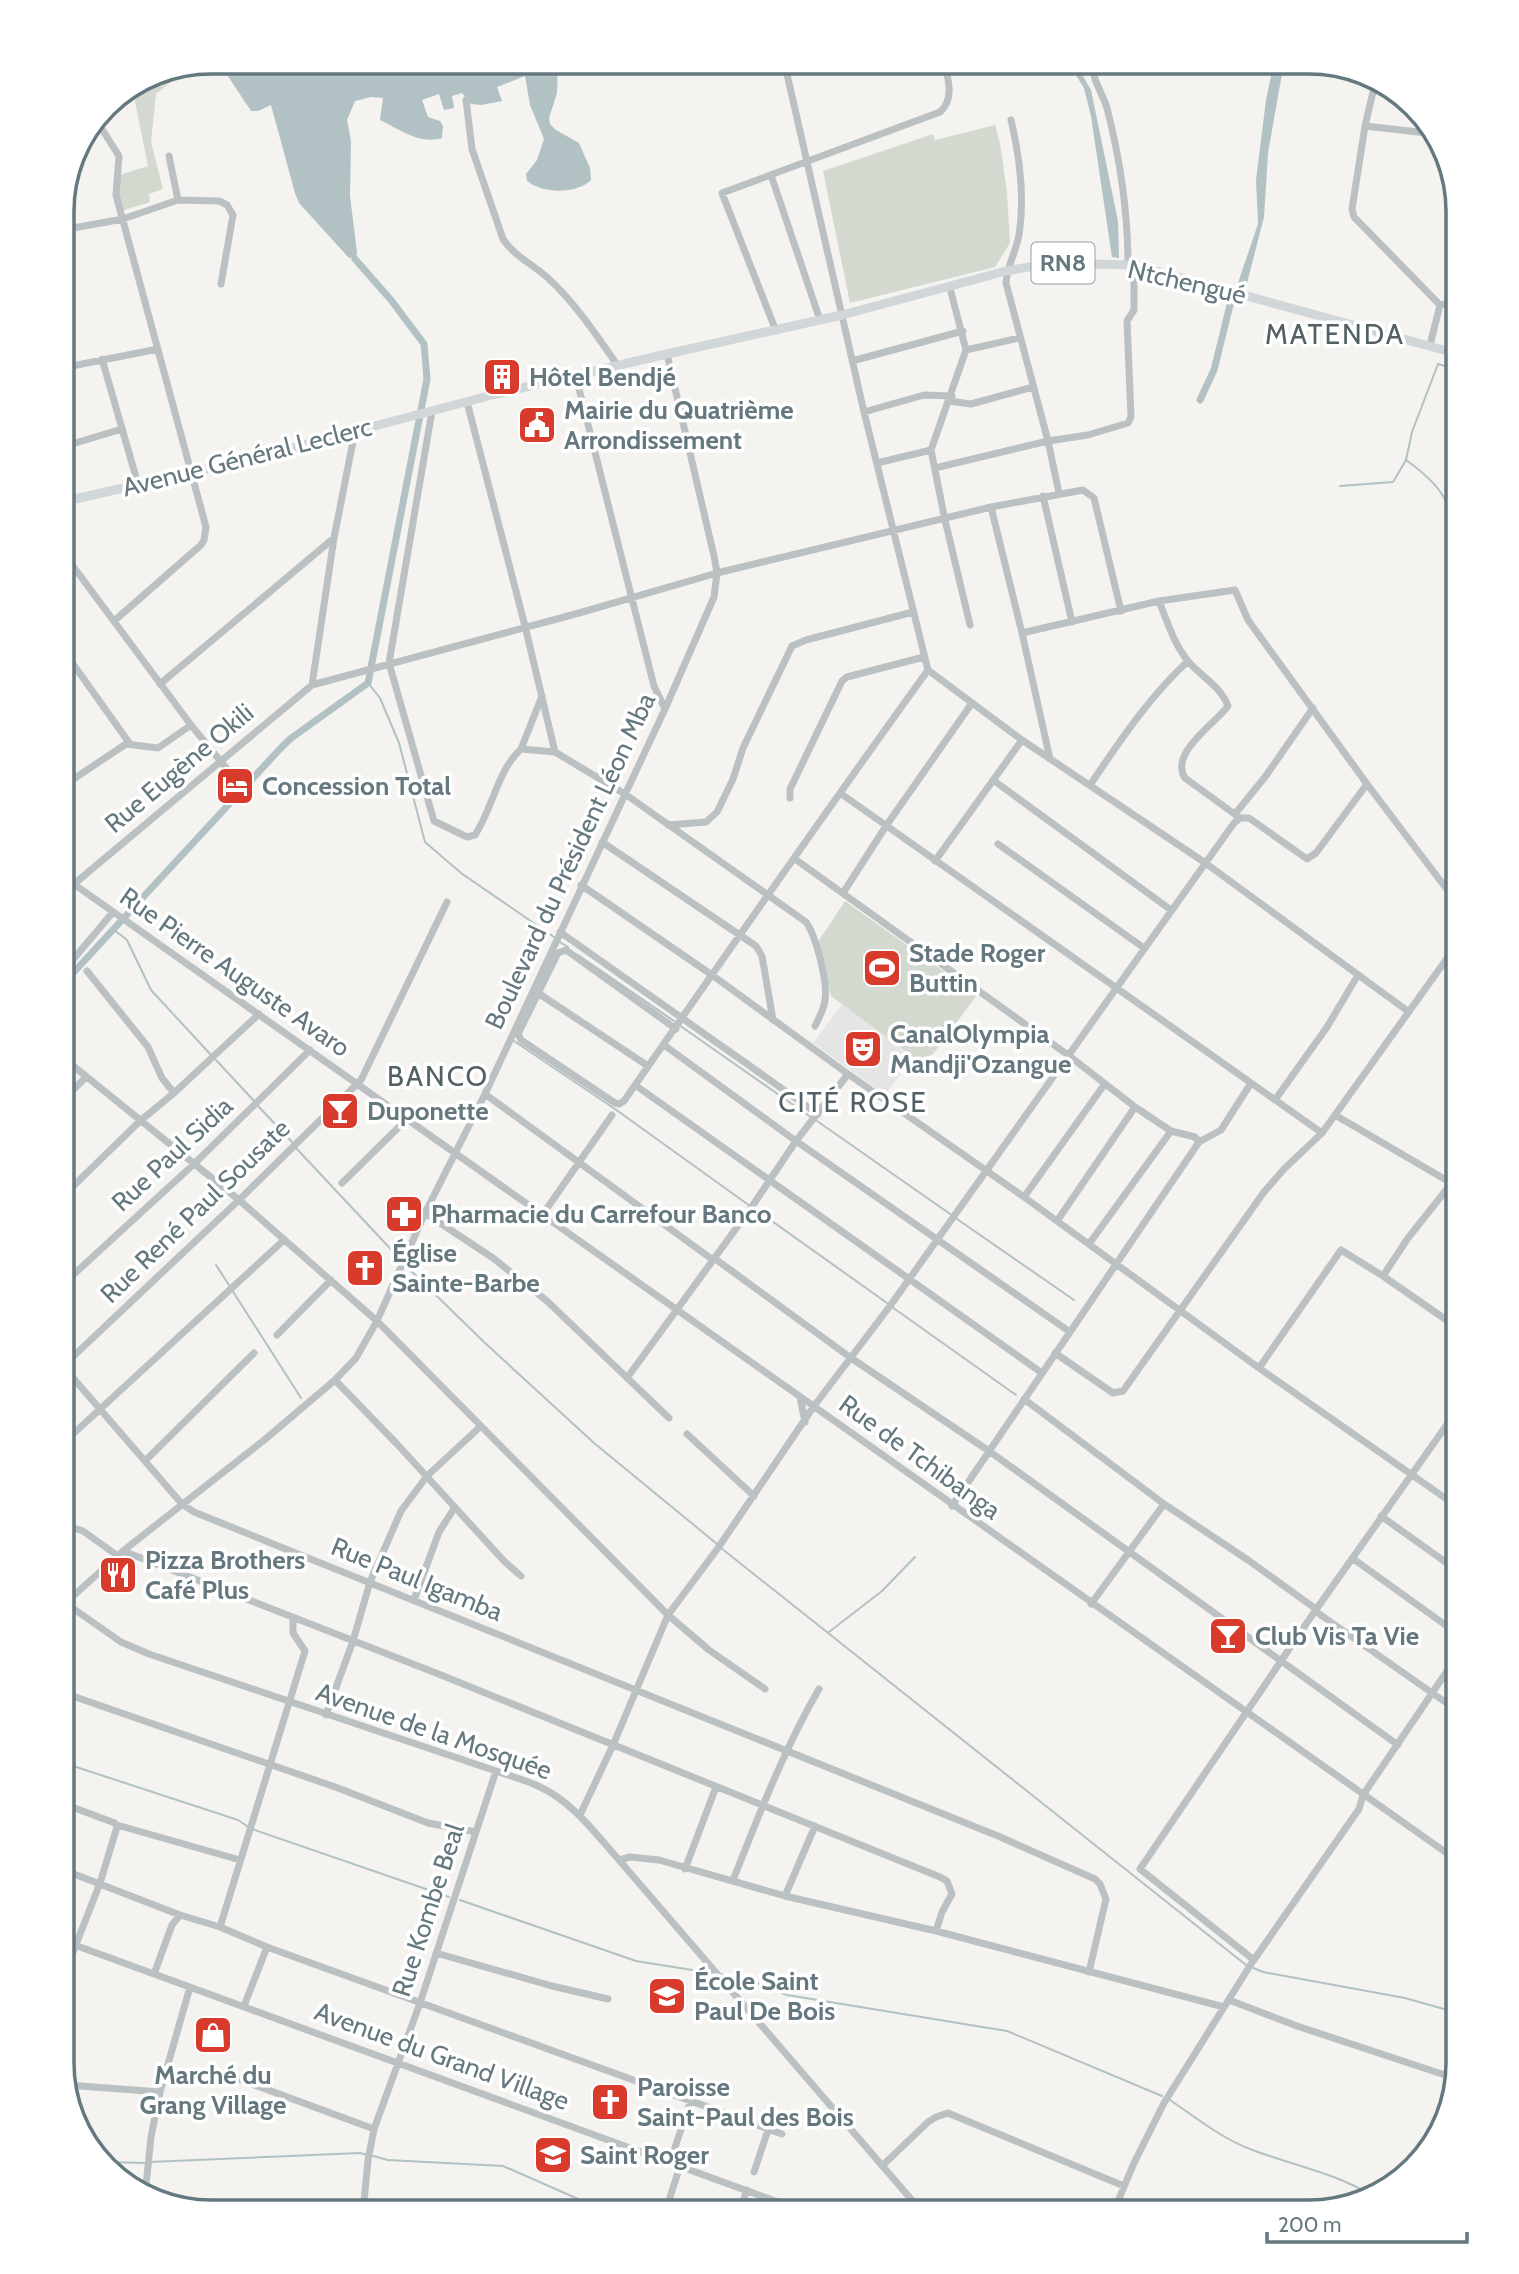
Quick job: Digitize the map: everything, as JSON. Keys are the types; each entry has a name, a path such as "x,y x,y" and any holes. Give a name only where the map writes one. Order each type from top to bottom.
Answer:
{"main road":[{"name":"Ntchengué","path":"576,377 842,315 1006,271 1051,263 1131,265 1446,350"},
{"name":"Avenue Général Leclerc","path":"74,499 576,377"}],"street":[{"path":"787,74 863,412 928,670 1022,740 1204,862 1409,1012"},
{"path":"776,331 722,193 936,115 944,110 949,94 946,74"},
{"path":"935,468 1048,441 1088,435 1130,421 1126,321 1134,310 1128,230 1107,107 1094,74"},
{"path":"1373,90 1352,209 1354,217 1440,305"},
{"path":"466,100 472,149 503,239 508,247 564,294 618,366"},
{"path":"1011,120 1018,147 1022,196 1019,238 1006,271 1008,297 1048,441 1059,493"},
{"path":"1365,126 1421,132"},
{"path":"101,128 119,156 116,195 206,527 204,540 114,621"},
{"path":"169,156 178,200"},
{"path":"771,175 820,320"},
{"path":"74,228 123,219 178,200 219,201 227,205 233,215 221,284"},
{"path":"950,288 967,350 931,450 970,625"},
{"path":"1440,305 1446,304"},
{"path":"1430,345 1440,305"},
{"path":"852,361 963,331"},
{"path":"967,350 1019,338"},
{"path":"74,365 158,349"},
{"name":"Boulevard du Président Léon Mba","path":"74,1594 335,1380 356,1357 377,1321 425,1213 536,992 581,886 665,709 714,597 717,573 667,354"},
{"path":"102,359 138,484"},
{"path":"576,377 654,686 665,709"},
{"path":"863,412 924,395 951,398 971,404 1033,387"},
{"path":"467,402 526,626 555,752"},
{"path":"430,412 385,664 432,817 437,823 467,837 475,835 515,754 521,749 542,696"},
{"path":"74,443 122,429"},
{"path":"355,431 334,538 312,685 717,573 1043,496 1083,490 1088,491 1094,498 1121,611"},
{"path":"877,463 931,450"},
{"path":"1043,496 1072,622"},
{"path":"991,508 1050,759"},
{"path":"160,684 334,538"},
{"path":"74,567 160,684 249,796"},
{"path":"1022,633 1159,601 1235,590 1248,620 1446,888"},
{"path":"1159,601 1170,629 1188,661 1209,679 1225,697 1228,706 1198,736 1182,760 1182,774 1196,787 1238,816 1249,818 1307,859 1316,853 1367,784"},
{"path":"668,825 706,821 717,812 733,779 743,748 792,646 913,612"},
{"path":"790,798 790,789 842,681 847,677 924,657"},
{"path":"1090,785 1136,718 1188,661"},
{"path":"74,665 130,744"},
{"path":"680,1023 566,950 558,953 536,992 519,1031 521,1040 615,1103 624,1101 680,1023 768,895 928,670"},
{"name":"Rue Eugène Okili","path":"74,884 312,685"},
{"path":"843,893 972,704"},
{"path":"580,1815 668,1615 720,1546 814,1406 892,1304 1116,989 1312,708"},
{"path":"74,779 126,744 158,748 191,724"},
{"path":"935,860 1022,740"},
{"path":"521,749 555,752 625,794 806,922 813,936 826,996 815,1026"},
{"path":"993,780 1171,910"},
{"path":"840,793 1322,1133"},
{"path":"601,842 756,946 761,953 773,1020"},
{"path":"998,844 1144,948"},
{"path":"795,859 1068,1055 1135,1107 1171,1131 1195,1137 1199,1142"},
{"name":"Rue Pierre Auguste Avaro","path":"74,884 455,1151"},
{"path":"581,886 712,975 1259,1368 1446,1499"},
{"name":"Rue René Paul Sousate","path":"74,1355 239,1200 357,1084 365,1074 447,902"},
{"path":"74,960 116,914"},
{"path":"559,935 680,1023 816,1116"},
{"path":"1055,1353 1113,1393 1123,1391 1264,1192 1322,1133 1446,960"},
{"path":"87,971 148,1047 162,1078 174,1093"},
{"path":"1275,1100 1327,1027 1358,975"},
{"path":"536,992 648,1066"},
{"path":"74,1185 140,1121 259,1014"},
{"path":"664,1045 796,1141 1070,1332"},
{"name":"Rue Paul Sidia","path":"74,1274 194,1164 310,1050"},
{"path":"74,1067 239,1200 377,1321 668,1615 709,1650 765,1689"},
{"path":"627,1378 754,1204 796,1141 848,1074"},
{"path":"74,1089 86,1077"},
{"path":"952,1506 1199,1142 1221,1130 1251,1083"},
{"path":"635,1085 1042,1373"},
{"path":"1024,1197 1104,1085"},
{"path":"485,1094 578,1164 989,1451 1282,1659 1398,1745"},
{"path":"1056,1222 1135,1107"},
{"path":"543,1214 612,1115"},
{"path":"1335,1115 1446,1180"},
{"path":"342,1183 407,1119"},
{"path":"1089,1244 1171,1131"},
{"name":"Rue de Tchibanga","path":"455,1151 675,1311 814,1406 1091,1604 1247,1710 1446,1853"},
{"path":"1383,1276 1408,1238 1446,1195"},
{"path":"425,1213 493,1258 547,1301 669,1418"},
{"path":"74,1433 284,1240"},
{"path":"1259,1368 1341,1250 1446,1320"},
{"path":"277,1335 331,1280"},
{"path":"146,1461 254,1353"},
{"path":"74,1380 183,1504"},
{"path":"335,1380 504,1562 521,1576"},
{"path":"799,1396 805,1422"},
{"path":"1024,1399 1164,1504 1248,1560 1446,1704"},
{"path":"326,1716 353,1641 370,1582 401,1511 426,1476 481,1426"},
{"path":"1253,1962 1140,1869 1315,1610 1446,1426"},
{"path":"687,1434 754,1496"},
{"name":"Rue Paul Igamba","path":"183,1504 204,1516 998,1836 1095,1879 1106,1899 1088,1972"},
{"path":"1091,1604 1164,1504"},
{"path":"414,1600 439,1532 455,1507"},
{"path":"1381,1516 1446,1562"},
{"path":"74,1528 121,1553 293,1617 947,1881 953,1894 942,1912 936,1931"},
{"path":"1352,1558 1446,1625"},
{"name":"Avenue de la Mosquée","path":"74,1610 121,1642 149,1654 538,1786 555,1795 580,1815 620,1860 912,2200"},
{"path":"220,1927 304,1651 293,1633 293,1617"},
{"path":"1118,2200 1158,2113 1247,1971 1359,1810 1363,1795 1446,1672"},
{"path":"733,1880 803,1716 819,1689"},
{"path":"74,1696 268,1763 428,1823 476,1832"},
{"name":"Rue Kombe Beal","path":"364,2200 374,2129 420,2003 496,1772"},
{"path":"685,1869 716,1787"},
{"path":"74,1808 117,1825 240,1860"},
{"path":"75,1945 100,1883 117,1825"},
{"path":"785,1895 815,1826"},
{"path":"620,1860 639,1857 1088,1972 1227,2004 1445,2075"},
{"path":"74,1874 267,1947 782,2134"},
{"path":"154,1974 172,1925 180,1914"},
{"name":"Avenue du Grand Village","path":"75,1945 774,2200"},
{"path":"244,2007 267,1947"},
{"path":"436,1953 608,1999"},
{"path":"146,2184 160,2092 190,1987"},
{"path":"233,2077 374,2129"},
{"path":"76,2086 160,2092"},
{"path":"670,2162 691,2100"},
{"path":"882,2166 928,2122 948,2113 1124,2186"},
{"path":"754,2172 768,2130"},
{"path":"670,2200 680,2166"},
{"path":"743,2200 747,2190"}],"shaded area":[{"path":"227,74 558,74 557,93 549,118 550,124 579,143 590,168 591,180 577,188 560,191 542,188 527,181 526,174 537,160 544,139 530,105 525,76 497,87 502,101 471,104 462,93 452,96 454,108 444,110 439,94 422,100 428,117 440,121 443,126 442,138 434,140 418,138 380,120 383,98 371,97 355,101 347,120 351,141 350,196 357,253 356,257 349,258 299,203 271,105 251,111"},
{"path":"1075,74 1082,74 1091,90 1118,221 1119,258 1112,257 1091,116 1084,88"},
{"path":"1271,74 1282,74 1268,153 1264,217 1246,287 1237,286 1258,224 1256,180"},
{"path":"176,78 156,94 151,142 163,189 149,194 150,202 118,212 113,188 114,177 148,166 134,97"},
{"path":"995,125 1007,192 1010,243 995,267 850,303 823,171 933,134 935,140"},
{"name":"Stade Roger Buttin","path":"845,901 977,995 933,1054 919,1061 831,996 818,942"},
{"name":"CanalOlympia Mandji'Ozangue","path":"842,1004 913,1056 885,1095 813,1043"}],"waterway":[{"path":"74,972 290,739 368,683 427,379 424,344 391,300 355,259"},
{"path":"1200,400 1214,370 1232,297"},
{"path":"1340,486 1393,482 1406,460 1412,432 1438,364 1446,366"},
{"path":"1406,460 1435,485 1446,502"},
{"path":"368,683 380,698 399,743 425,842 461,873 554,937"},
{"path":"113,929 127,940 151,990 212,1056"},
{"path":"558,941 568,947"},
{"path":"578,955 674,1021"},
{"path":"679,1025 812,1118"},
{"path":"514,1041 615,1109 750,1206"},
{"path":"216,1060 255,1102"},
{"path":"258,1106 293,1143"},
{"path":"817,1121 953,1216"},
{"path":"296,1148 400,1259"},
{"path":"755,1209 887,1303"},
{"path":"957,1219 1074,1300"},
{"path":"216,1265 229,1285"},
{"path":"406,1266 594,1443 717,1544"},
{"path":"232,1290 301,1398"},
{"path":"892,1307 1016,1395"},
{"path":"721,1548 1246,1965"},
{"path":"829,1632 882,1591 915,1557"},
{"path":"74,1766 238,1820 247,1826"},
{"path":"252,1829 449,1897"},
{"path":"460,1900 636,1961 711,1973"},
{"path":"1251,1967 1263,1972 1405,1998 1446,2010"},
{"path":"720,1974 754,1982 787,1995 1007,2031 1162,2096"},
{"path":"1170,2100 1208,2127 1239,2144 1328,2175 1361,2190"},
{"path":"150,2162 360,2153 368,2155"},
{"path":"373,2156 388,2160 503,2166 580,2200"},
{"path":"116,2162 144,2163"}],"place":[{"name":"Hôtel Bendjé","path":"502,377"},
{"name":"Mairie du Quatrième Arrondissement","path":"537,425"},
{"name":"Concession Total","path":"235,786"},
{"name":"Stade Roger Buttin","path":"882,968"},
{"name":"CanalOlympia Mandji'Ozangue","path":"863,1049"},
{"name":"Duponette","path":"340,1111"},
{"name":"Pharmacie du Carrefour Banco","path":"404,1214"},
{"name":"Église Sainte-Barbe","path":"365,1268"},
{"name":"Pizza Brothers Café Plus","path":"118,1575"},
{"name":"Club Vis Ta Vie","path":"1228,1636"},
{"name":"École Saint Paul De Bois","path":"667,1996"},
{"name":"Marché du Grang Village","path":"213,2035"},
{"name":"Paroisse Saint-Paul des Bois","path":"610,2102"},
{"name":"Saint Roger","path":"553,2155"}],"district":[{"name":"MATENDA","path":"1335,334"},
{"name":"BANCO","path":"438,1076"},
{"name":"CITÉ ROSE","path":"853,1102"}]}
